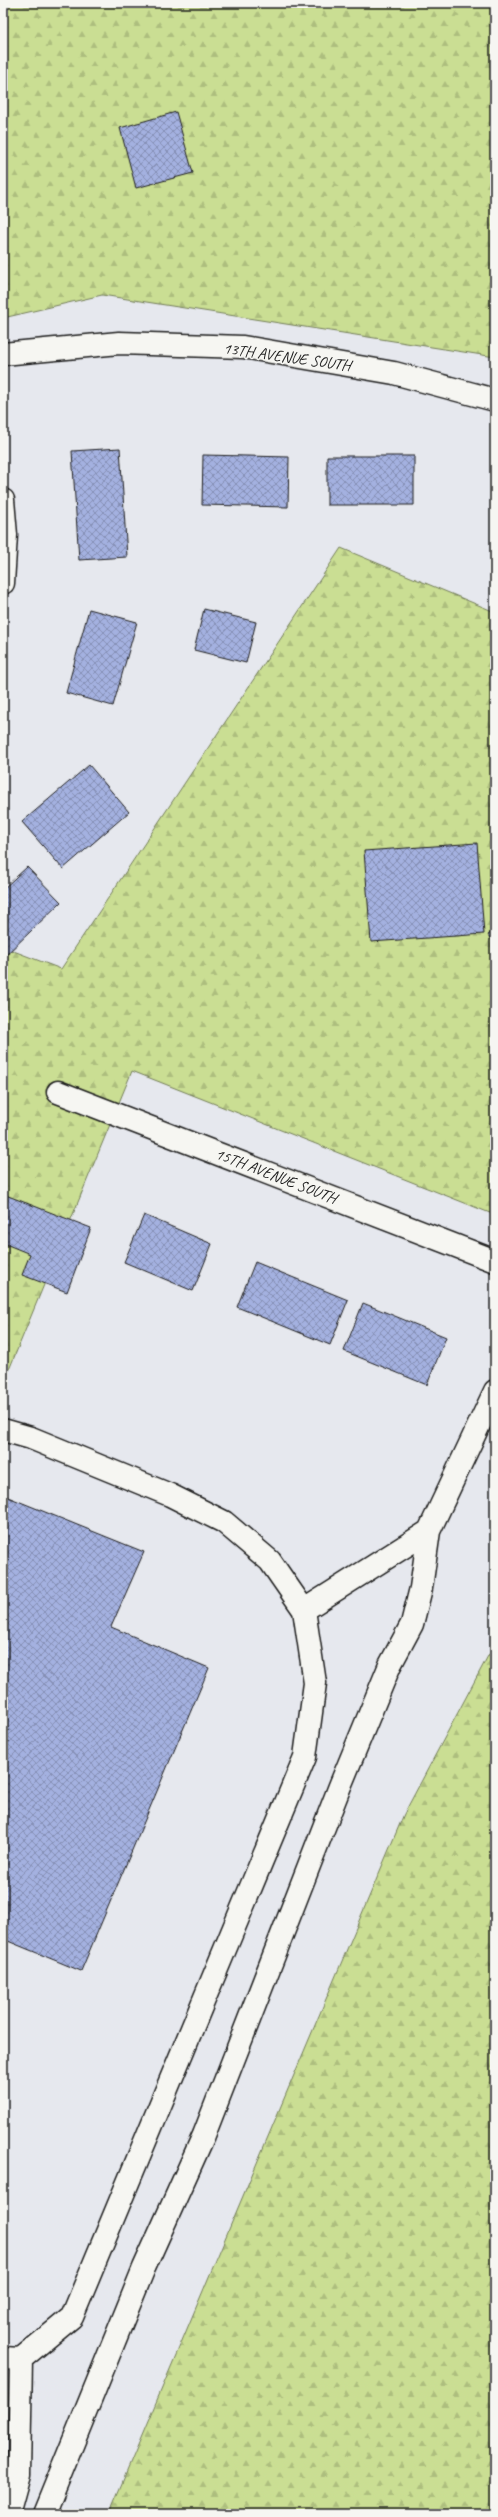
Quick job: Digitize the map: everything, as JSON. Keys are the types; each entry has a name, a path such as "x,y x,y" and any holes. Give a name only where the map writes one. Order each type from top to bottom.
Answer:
{"street":[{"name":"13TH AVENUE SOUTH","path":"3,354 119,343 243,348 394,373 495,400"},
{"path":"3,500 6,535 3,584"},
{"name":"15TH AVENUE SOUTH","path":"58,1092 495,1261"},
{"path":"44,2514 144,2268 204,2136 343,1779 390,1665 412,1624 421,1588 429,1531 495,1391"},
{"path":"3,1430 46,1444 170,1495 224,1522 270,1561 304,1610 315,1683 305,1757 72,2317 12,2358 19,2474 8,2514"},
{"path":"304,1610 429,1531"}],"green space":[{"path":"3,3 495,3 495,357 102,295 3,318"},
{"path":"341,548 495,612 495,1215 132,1071 6,1377 3,1376 3,947 61,969"},
{"path":"495,1653 495,2514 109,2514 404,1814 489,1654"}],"building":[{"path":"176,112 193,173 136,188 120,128"},
{"path":"120,448 127,557 79,560 72,451"},
{"path":"203,455 289,457 288,507 202,505"},
{"path":"327,456 414,456 414,505 327,505"},
{"path":"89,609 137,622 113,706 66,693"},
{"path":"204,609 256,622 246,663 194,650"},
{"path":"89,765 129,812 63,869 22,822"},
{"path":"477,843 484,934 371,942 364,851"},
{"path":"27,867 61,902 3,958 3,889"},
{"path":"495,930 495,945 488,935"},
{"path":"3,1194 91,1228 67,1292 22,1275 30,1254 3,1243"},
{"path":"144,1215 212,1244 193,1291 124,1262"},
{"path":"255,1262 348,1300 330,1345 237,1307"},
{"path":"363,1303 446,1337 427,1385 344,1351"},
{"path":"3,1495 144,1552 111,1627 209,1668 81,1971 3,1939"}]}
